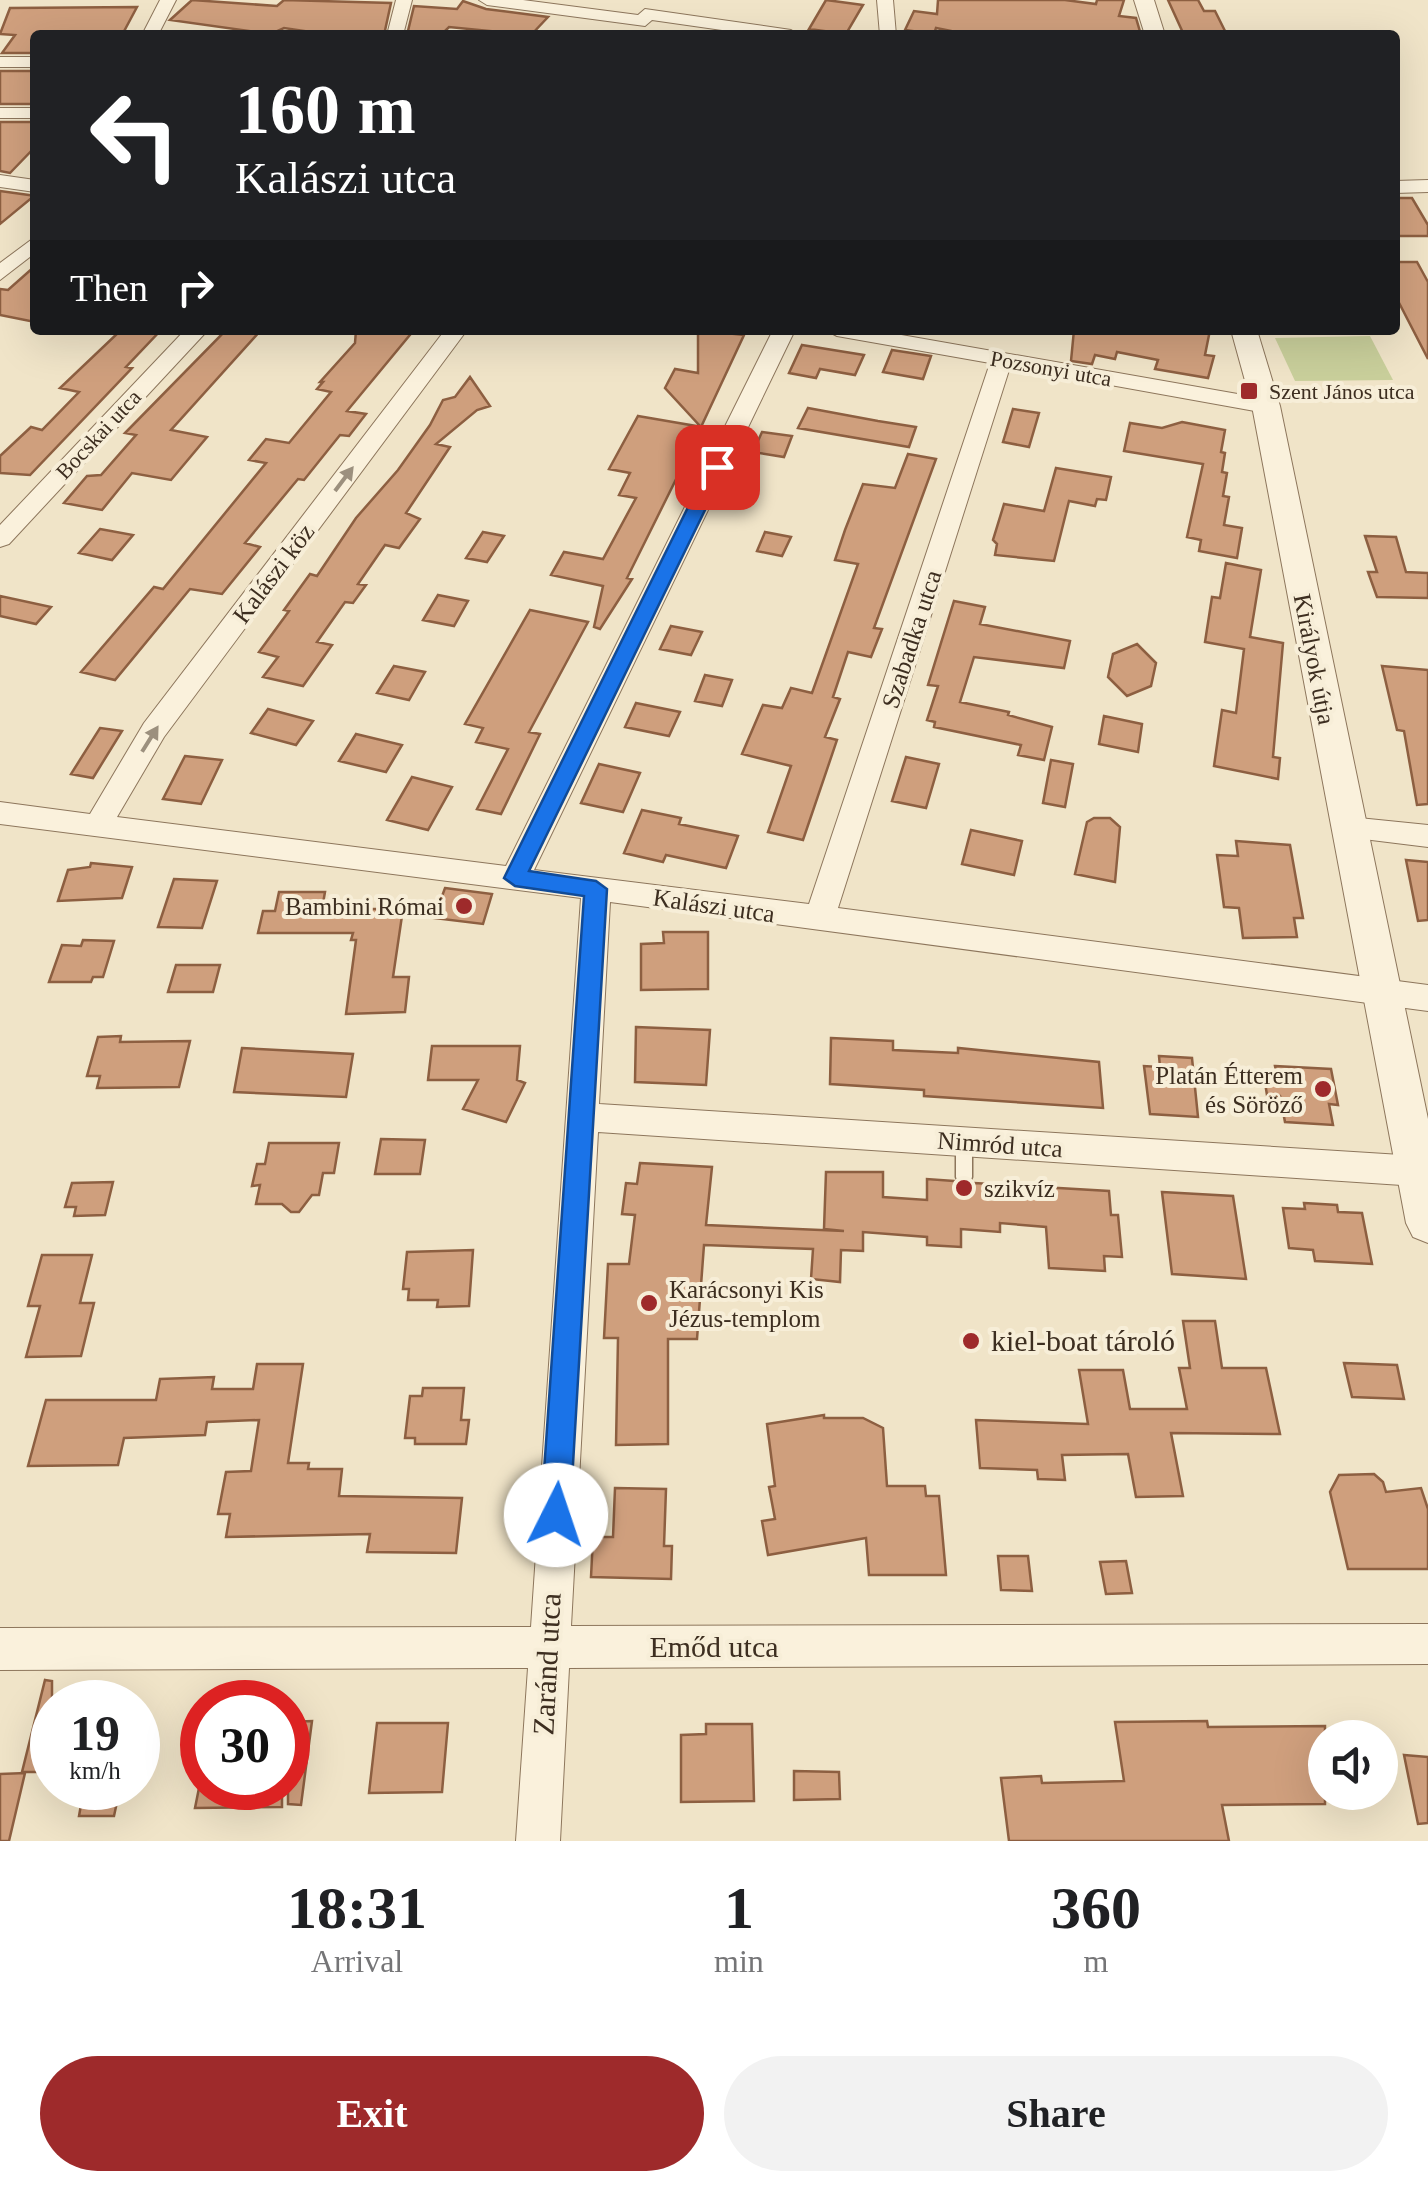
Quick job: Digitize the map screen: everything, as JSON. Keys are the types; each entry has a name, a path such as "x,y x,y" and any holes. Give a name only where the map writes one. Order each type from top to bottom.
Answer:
{"street":[{"path":"153,30 168,0"},
{"path":"396,30 404,0"},
{"path":"487,0 750,30"},
{"path":"884,0 887,30"},
{"path":"1144,0 1153,30"},
{"path":"0,62 30,62"},
{"path":"0,113 30,113"},
{"path":"0,181 30,185"},
{"path":"1400,186 1428,186"},
{"path":"0,274 30,247"},
{"name":"Bocskai utca","path":"0,539 191,335"},
{"name":"Kalászi köz","path":"100,822 154,730 452,335"},
{"path":"515,878 782,335"},
{"name":"Pozsonyi utca","path":"890,335 942,340 1002,360 1266,406"},
{"name":"Királyok útja","path":"1245,335 1266,406 1428,1222"},
{"name":"Szabadka utca","path":"819,920 1002,360"},
{"name":"Kalászi utca","path":"0,813 100,822 1428,998"},
{"path":"1348,828 1428,836"},
{"name":"Zaránd utca","path":"538,1841 596,889"},
{"name":"Nimród utca","path":"583,1116 1416,1171"},
{"name":"Emőd utca","path":"0,1649 1428,1644"}],"lane":[{"path":"964,1142 964,1177"}],"green space":[{"path":"1370,336 1393,380 1295,381 1275,338"}],"building":[{"path":"192,0 277,6 284,0 391,3 385,30 242,30 170,20"},
{"path":"826,0 863,5 848,30 809,29"},
{"path":"938,0 1065,0 1096,4 1097,0 1124,0 1119,16 1136,18 1140,30 905,30 914,11 937,14"},
{"path":"1168,0 1198,0 1204,11 1215,11 1224,30 1182,30"},
{"path":"463,1 486,9 548,17 536,30 408,30 414,6 457,9"},
{"path":"137,7 125,30 30,30 30,53 2,53 15,35 0,34 10,8"},
{"path":"0,71 30,71 30,104 0,104"},
{"path":"0,122 30,122 30,152 10,173 0,171"},
{"path":"0,191 30,195 30,199 0,224"},
{"path":"1400,198 1412,198 1428,225 1428,236 1400,236"},
{"path":"1400,262 1417,262 1428,282 1428,359 1400,305"},
{"path":"30,270 30,321 0,315 0,289 8,290"},
{"path":"116,335 156,335 126,367 132,368 30,475 0,473 0,456 31,427 42,430 79,392 60,388"},
{"path":"221,335 256,335 171,430 207,437 171,480 132,473 102,510 64,503 87,476 101,475 136,435 125,433"},
{"path":"356,335 410,335 347,411 366,414 349,436 340,435 245,543 260,547 222,594 190,589 115,680 81,672 154,587 163,589 266,463 249,460 266,439 289,443 331,392 317,389 320,382 355,343"},
{"path":"698,335 744,335 701,427 665,388 675,369 698,373"},
{"path":"1074,335 1209,335 1205,355 1214,356 1208,378 1155,369 1158,360 1117,352 1115,359 1095,355 1092,364 1071,361"},
{"path":"802,345 864,355 855,375 820,369 816,378 789,373"},
{"path":"892,350 931,356 923,379 883,372"},
{"path":"470,377 490,406 477,410 436,444 450,447 406,513 420,519 399,548 385,545 358,584 366,585 353,603 345,602 317,642 332,645 303,686 263,677 278,657 259,652 289,611 284,610 310,574 317,576 356,518 398,470 443,400 455,397"},
{"path":"808,408 916,427 909,447 798,428"},
{"path":"1013,409 1039,413 1029,447 1003,442"},
{"path":"638,416 702,427 627,578 632,579 600,629 594,627 603,586 551,575 564,552 603,559 636,498 619,495 630,473 609,469"},
{"path":"1182,422 1225,430 1221,452 1225,453 1222,472 1227,473 1223,496 1229,497 1224,525 1242,528 1237,558 1199,551 1201,540 1187,537 1203,464 1124,451 1130,423 1162,428"},
{"path":"762,432 792,436 784,457 753,452"},
{"path":"908,454 936,459 874,628 882,629 871,657 848,652 833,697 840,699 825,737 837,740 803,840 768,832 791,766 742,754 763,705 782,708 791,688 812,693 858,564 835,560 863,484 895,488"},
{"path":"1056,468 1111,477 1106,500 1097,499 1095,506 1069,501 1054,561 995,555 997,544 993,540 1004,504 1044,511"},
{"path":"100,529 133,535 112,560 79,553"},
{"path":"483,532 504,536 487,562 466,558"},
{"path":"765,532 791,537 782,556 757,551"},
{"path":"1365,536 1396,537 1406,572 1428,573 1428,598 1377,597 1368,572 1377,572"},
{"path":"1226,563 1261,570 1250,637 1283,643 1273,757 1280,758 1278,779 1214,766 1222,710 1236,713 1244,649 1205,642 1212,597 1220,598"},
{"path":"438,595 468,601 454,626 423,620"},
{"path":"0,596 51,607 36,624 0,616"},
{"path":"954,601 985,607 980,624 1070,641 1064,668 974,657 960,702 1009,712 1008,715 1052,727 1044,760 1018,755 1021,745 934,727 935,722 927,720 938,686 928,685"},
{"path":"530,610 588,622 529,732 540,734 501,814 477,809 508,749 476,742 483,728 465,724"},
{"path":"671,626 702,632 691,655 660,649"},
{"path":"1137,644 1156,663 1151,686 1127,696 1108,677 1113,654"},
{"path":"394,666 425,672 409,700 377,693"},
{"path":"1382,666 1428,670 1428,804 1417,805 1404,731 1397,730"},
{"path":"705,675 732,680 722,706 695,701"},
{"path":"636,703 680,712 669,736 625,727"},
{"path":"268,709 313,721 296,745 251,733"},
{"path":"1104,716 1142,724 1138,752 1099,744"},
{"path":"100,728 122,731 93,778 71,774"},
{"path":"356,734 402,745 386,772 339,761"},
{"path":"185,756 222,760 201,804 163,799"},
{"path":"906,757 939,764 926,808 892,801"},
{"path":"1051,760 1073,764 1065,807 1043,803"},
{"path":"599,764 640,773 623,812 581,803"},
{"path":"412,777 452,787 428,830 387,820"},
{"path":"642,810 681,818 679,824 738,836 726,868 666,855 663,862 624,853"},
{"path":"1110,818 1120,827 1115,882 1075,874 1087,822"},
{"path":"971,830 1022,841 1014,875 962,864"},
{"path":"1236,841 1290,845 1303,918 1294,918 1297,937 1243,938 1239,908 1224,907 1217,855 1238,856"},
{"path":"1406,860 1428,862 1428,920 1418,921"},
{"path":"91,863 132,867 122,898 58,901 68,870 90,867"},
{"path":"174,879 217,881 202,928 158,927"},
{"name":"Bambini Római","path":"445,888 492,894 483,924 434,918"},
{"path":"279,892 325,892 322,909 403,909 393,977 409,977 405,1012 346,1014 356,940 351,940 353,933 258,933 263,911 275,911"},
{"path":"663,932 708,932 708,989 641,990 641,944 664,943"},
{"path":"83,940 114,941 103,977 93,977 91,982 49,982 62,945 81,946"},
{"path":"176,965 220,965 213,992 168,992"},
{"path":"636,1027 710,1030 706,1085 635,1082"},
{"path":"121,1036 120,1042 190,1041 179,1087 97,1088 100,1076 87,1076 98,1037"},
{"path":"831,1038 893,1041 893,1050 958,1053 958,1048 1099,1062 1103,1108 924,1096 924,1090 830,1084"},
{"path":"432,1046 520,1046 517,1080 525,1083 506,1122 463,1109 478,1080 428,1080"},
{"path":"242,1048 353,1054 346,1097 234,1092"},
{"path":"1159,1056 1192,1058 1198,1117 1150,1114 1144,1066 1160,1067"},
{"path":"1275,1066 1331,1069 1338,1105 1329,1104 1333,1125 1285,1122 1280,1096 1267,1095 1263,1070 1276,1071"},
{"path":"381,1139 425,1140 420,1174 375,1174"},
{"path":"269,1143 339,1143 334,1173 323,1173 319,1195 312,1195 299,1212 291,1212 282,1204 256,1204 260,1185 252,1186 257,1164 265,1164"},
{"path":"640,1163 712,1167 706,1225 844,1231 824,1229 826,1172 883,1172 883,1197 927,1200 927,1179 954,1181 962,1188 974,1183 1109,1191 1111,1215 1118,1215 1122,1257 1104,1256 1105,1271 1049,1268 1046,1227 1000,1223 1000,1232 961,1229 961,1247 927,1245 927,1237 863,1232 863,1251 841,1250 840,1282 811,1279 813,1249 704,1245 697,1339 668,1339 668,1444 616,1445 618,1338 604,1338 608,1264 629,1264 635,1215 622,1214 626,1183 637,1184"},
{"path":"113,1182 105,1215 74,1216 76,1207 65,1207 72,1183"},
{"path":"1162,1192 1233,1196 1246,1279 1172,1274"},
{"path":"1304,1203 1337,1205 1338,1212 1362,1213 1372,1264 1315,1261 1313,1250 1289,1248 1283,1208 1305,1209"},
{"path":"473,1250 469,1306 437,1307 438,1300 408,1300 409,1289 403,1289 407,1252"},
{"path":"42,1255 92,1255 80,1303 94,1303 81,1356 26,1357 40,1306 28,1306"},
{"path":"1183,1321 1215,1321 1222,1368 1266,1368 1280,1434 1171,1433 1183,1496 1136,1497 1128,1454 1062,1455 1065,1480 1038,1479 1037,1470 980,1468 976,1420 1088,1424 1079,1370 1123,1370 1130,1409 1187,1409 1179,1368 1190,1368"},
{"path":"1344,1363 1397,1365 1404,1399 1352,1397"},
{"path":"257,1364 303,1364 288,1463 309,1463 308,1469 342,1469 339,1496 462,1498 456,1553 367,1552 370,1534 226,1537 230,1514 218,1514 226,1472 251,1471 259,1420 207,1422 205,1435 124,1438 118,1465 28,1466 46,1400 156,1400 160,1379 214,1377 212,1389 253,1389"},
{"path":"423,1388 464,1388 461,1420 469,1420 466,1444 415,1444 415,1438 405,1438 410,1396 422,1396"},
{"path":"824,1415 863,1418 883,1428 887,1486 925,1486 926,1496 939,1496 946,1575 869,1575 866,1538 768,1555 762,1521 775,1519 769,1487 775,1486 767,1424"},
{"path":"1374,1474 1383,1482 1386,1492 1421,1488 1428,1509 1428,1569 1348,1569 1330,1492 1339,1475"},
{"path":"615,1488 666,1489 664,1546 672,1546 671,1579 591,1577 593,1537 613,1537"},
{"path":"998,1556 1028,1556 1032,1591 1001,1590"},
{"path":"1126,1561 1132,1593 1106,1594 1100,1562"},
{"path":"1207,1721 1208,1727 1308,1726 1308,1804 1222,1805 1229,1841 1009,1841 1001,1778 1041,1776 1042,1783 1124,1781 1115,1722"},
{"path":"377,1723 448,1723 442,1792 369,1793"},
{"path":"706,1724 752,1724 754,1801 681,1802 681,1735 706,1734"},
{"path":"30,1740 30,1772 22,1772"},
{"path":"1404,1755 1428,1757 1428,1823 1418,1824"},
{"path":"794,1771 839,1772 840,1799 794,1800"},
{"path":"25,1773 9,1841 0,1841 0,1774"},
{"path":"80,1810 115,1810 114,1816 79,1816"}],"place":[{"name":"Szent János utca","path":"1249,391"},
{"name":"Bambini Római","path":"464,906"},
{"name":"Platán Étterem és Söröző","path":"1323,1089"},
{"name":"szikvíz","path":"964,1188"},
{"name":"Karácsonyi Kis Jézus-templom","path":"649,1303"},
{"name":"kiel-boat tároló","path":"971,1341"}],"route":[{"path":"556,1515 596,889 515,878 717,467"}]}
